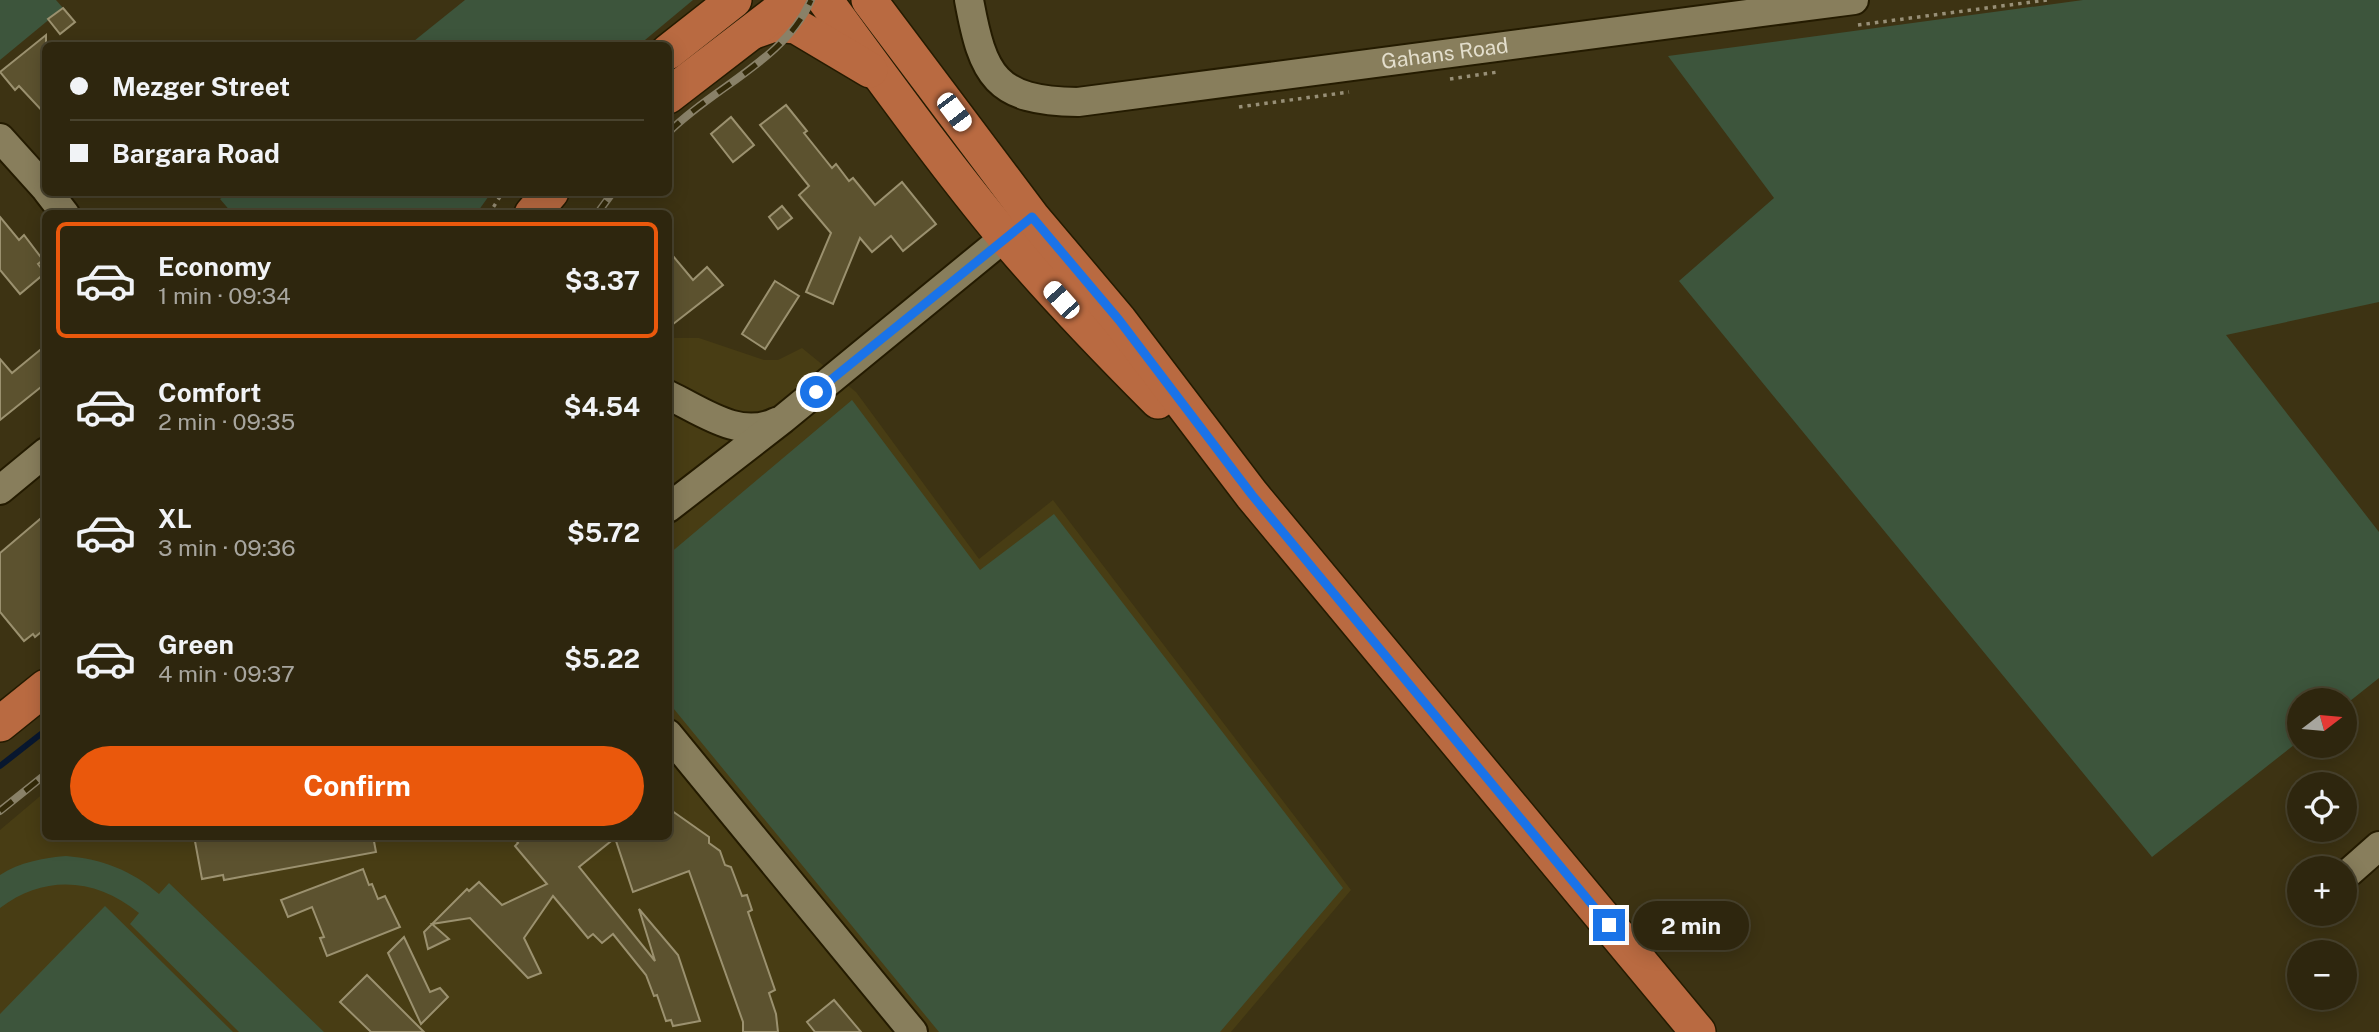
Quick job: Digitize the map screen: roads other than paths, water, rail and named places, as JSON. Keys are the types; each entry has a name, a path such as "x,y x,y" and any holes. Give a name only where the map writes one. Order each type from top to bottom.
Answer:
{"main road":[{"path":"672,49 734,0"},
{"path":"672,66 761,0"},
{"path":"672,93 793,0"},
{"path":"825,0 882,77 1019,227"},
{"path":"869,0 1090,333 1252,495 1698,1032"},
{"path":"749,33 774,24 791,24 882,77"},
{"path":"509,210 520,196"},
{"path":"535,210 548,196"},
{"path":"0,724 42,690"}],"street":[{"name":"Gahans Road","path":"970,0 979,47 992,73 1006,88 1035,97 1078,102 1854,0"},
{"name":"Gahans Road","path":"984,0 987,35 998,63 1012,83 1021,91 1035,97"},
{"path":"0,138 42,185"},
{"path":"51,196 62,210"},
{"path":"672,505 783,419 1019,227"},
{"path":"672,397 739,428 759,428 783,419"},
{"path":"0,490 42,455"},
{"path":"672,739 913,1032"},
{"path":"2357,865 2379,846"}],"waterway":[{"path":"0,766 42,733"}],"railway":[{"path":"672,129 766,56 799,21 811,0"},
{"path":"600,210 610,196"},
{"path":"0,811 42,777"}]}
